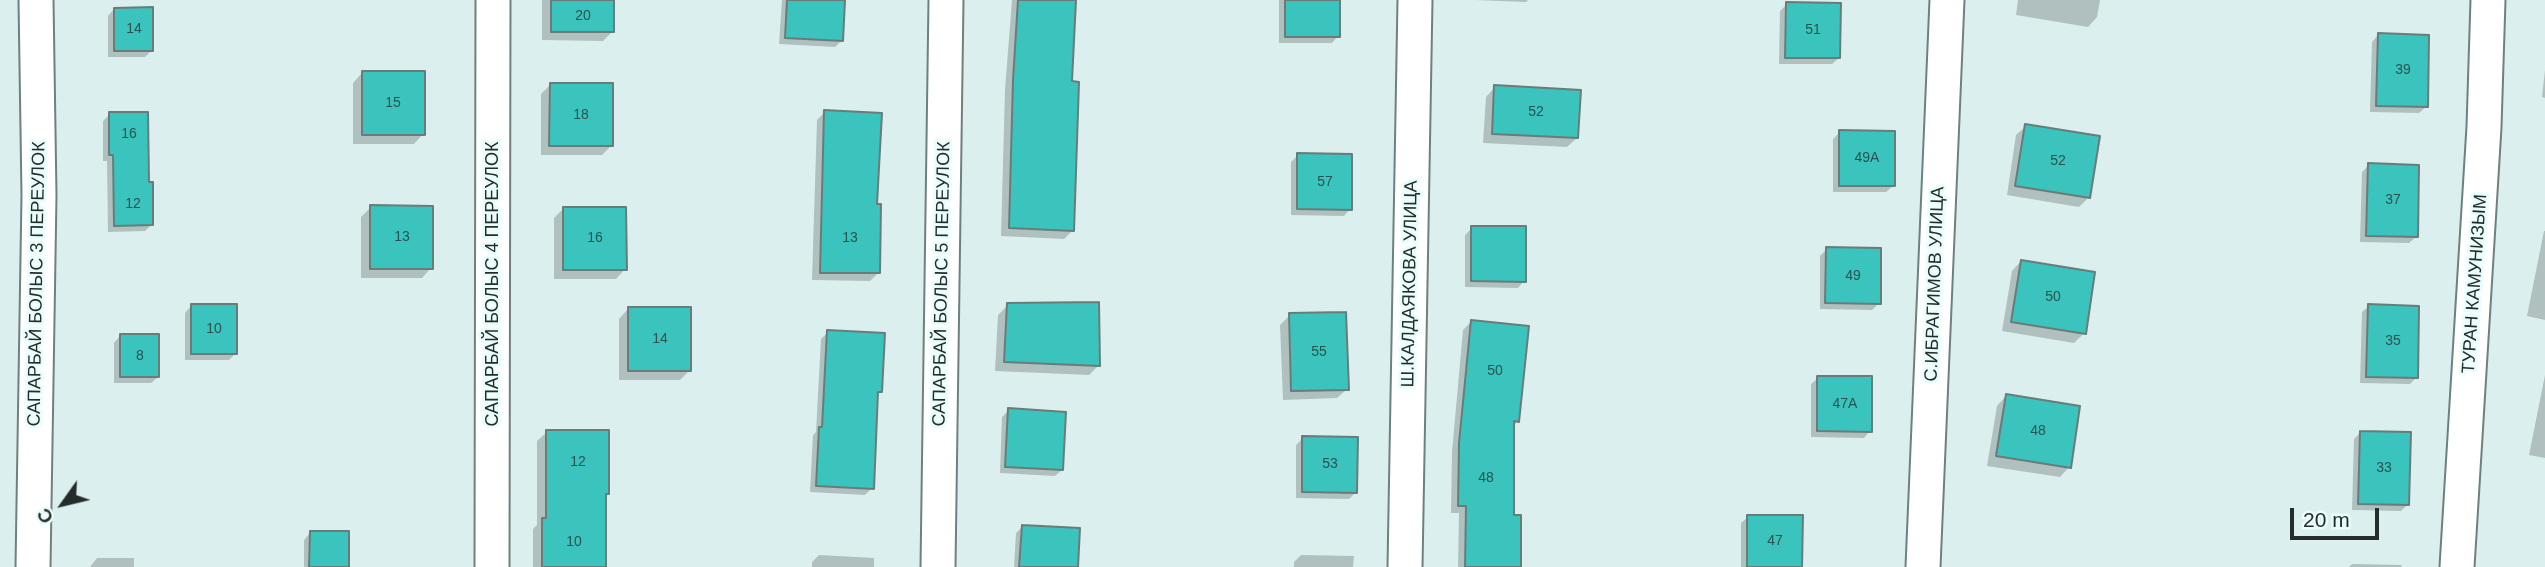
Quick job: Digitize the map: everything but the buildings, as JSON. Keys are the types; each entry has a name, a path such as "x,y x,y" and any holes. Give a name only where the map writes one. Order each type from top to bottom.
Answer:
{"street":[{"name":"САПАРБАЙ БОЛЫС 3 ПЕРЕУЛОК","path":"33,567 39,195 37,0"},
{"name":"САПАРБАЙ БОЛЫС 4 ПЕРЕУЛОК","path":"492,567 493,0"},
{"name":"САПАРБАЙ БОЛЫС 5 ПЕРЕУЛОК","path":"938,567 946,0"},
{"name":"Ш.КАЛДАЯКОВА УЛИЦА","path":"1405,567 1415,0"},
{"name":"С.ИБРАГИМОВ УЛИЦА","path":"1923,567 1947,0"},
{"name":"ТУРАН КАМУНИЗЫМ","path":"2457,567 2484,127 2488,0"}]}
